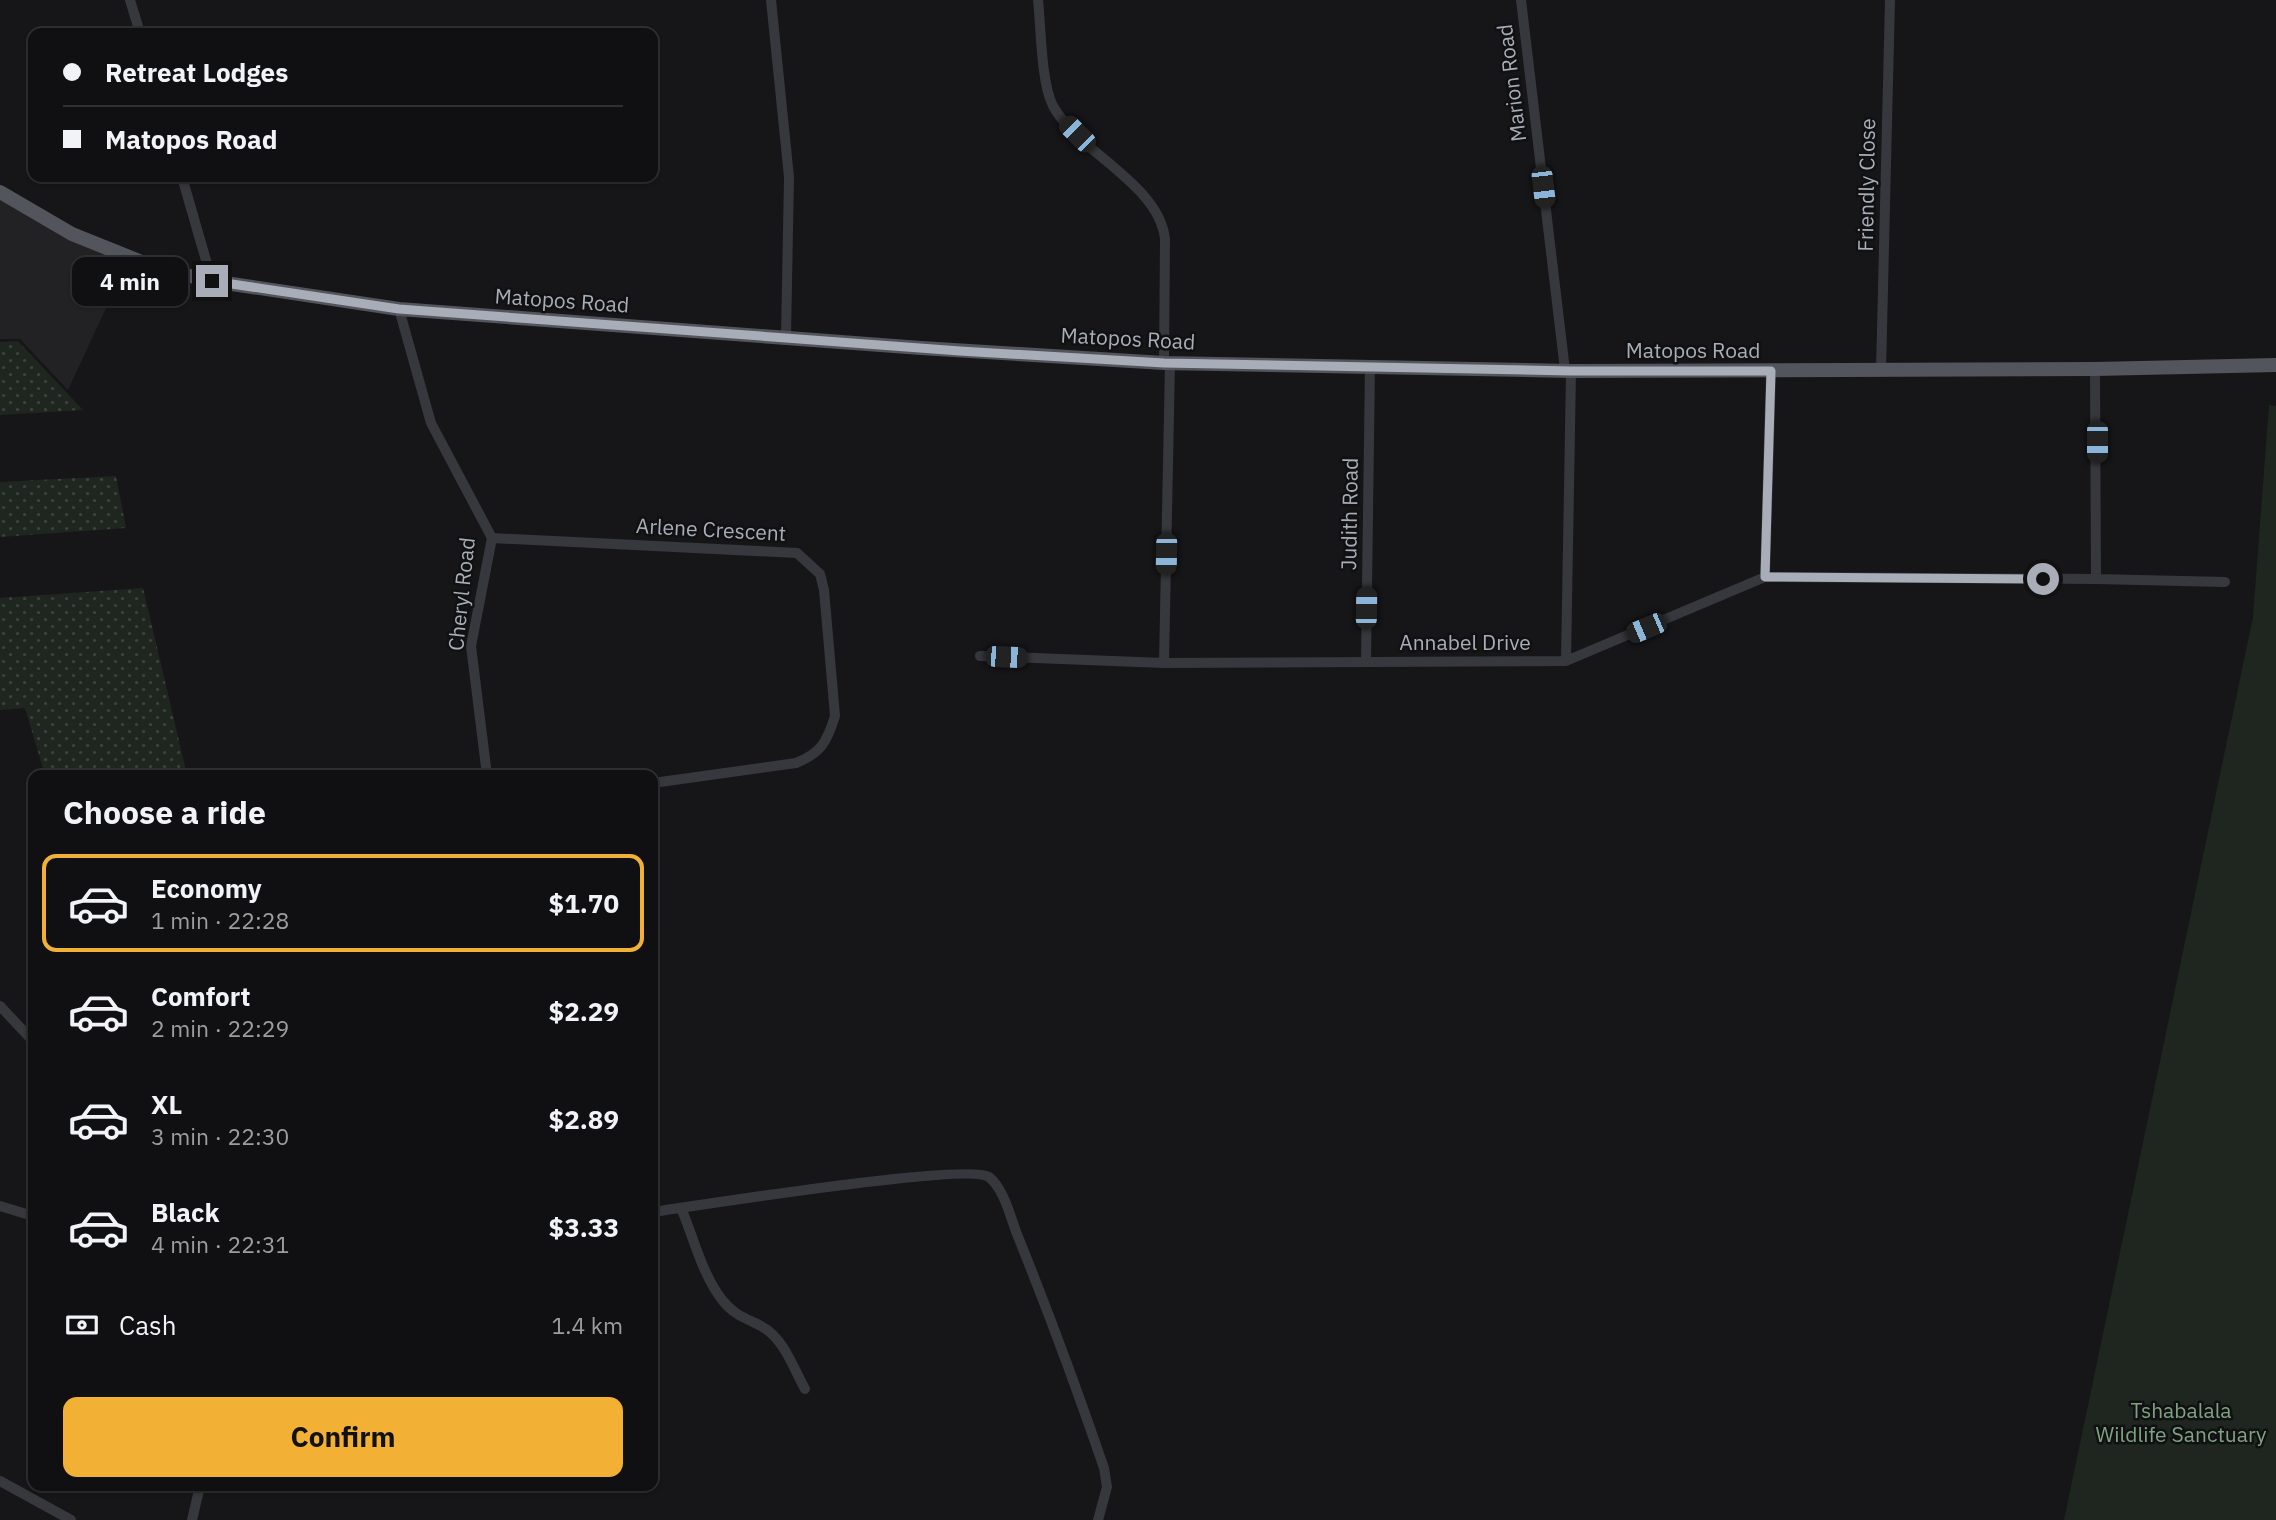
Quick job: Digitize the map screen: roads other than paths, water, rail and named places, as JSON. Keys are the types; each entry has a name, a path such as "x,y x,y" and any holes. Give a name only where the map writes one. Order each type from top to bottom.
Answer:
{"main road":[{"name":"Matopos Road","path":"0,192 72,234 159,268 212,281 399,309 947,350 1167,363 1568,371 1881,371 2276,365"}],"street":[{"path":"130,0 138,28"},
{"path":"771,0 789,177 786,337"},
{"path":"1038,0 1047,86 1054,107 1082,138 1150,203 1162,223 1165,239 1167,363 1164,663"},
{"name":"Marion Road","path":"1521,0 1568,371 1566,661"},
{"name":"Friendly Close","path":"1881,371 1890,0"},
{"path":"183,182 212,281"},
{"name":"Cheryl Road","path":"399,309 431,424 492,538 471,646 486,770"},
{"name":"Judith Road","path":"1366,662 1370,366"},
{"path":"2095,369 2096,579"},
{"path":"1771,371 1765,577 2096,579 2225,583"},
{"name":"Arlene Crescent","path":"492,538 797,553 820,574 824,590 835,716 829,736 820,748 812,757 796,763 658,782"},
{"name":"Annabel Drive","path":"980,656 1164,663 1566,661 1765,577"},
{"path":"0,1006 28,1036"},
{"path":"658,1211 916,1176 970,1172 988,1176 1000,1192 1024,1251 1104,1468 1107,1487 1098,1520"},
{"path":"0,1206 28,1214"},
{"path":"681,1208 709,1279 722,1300 734,1313 772,1333 783,1347 805,1389"},
{"path":"0,1481 71,1520"},
{"path":"193,1518 199,1491"}],"park label":[{"name":"Tshabalala Wildlife Sanctuary","path":"2181,1422"}]}
